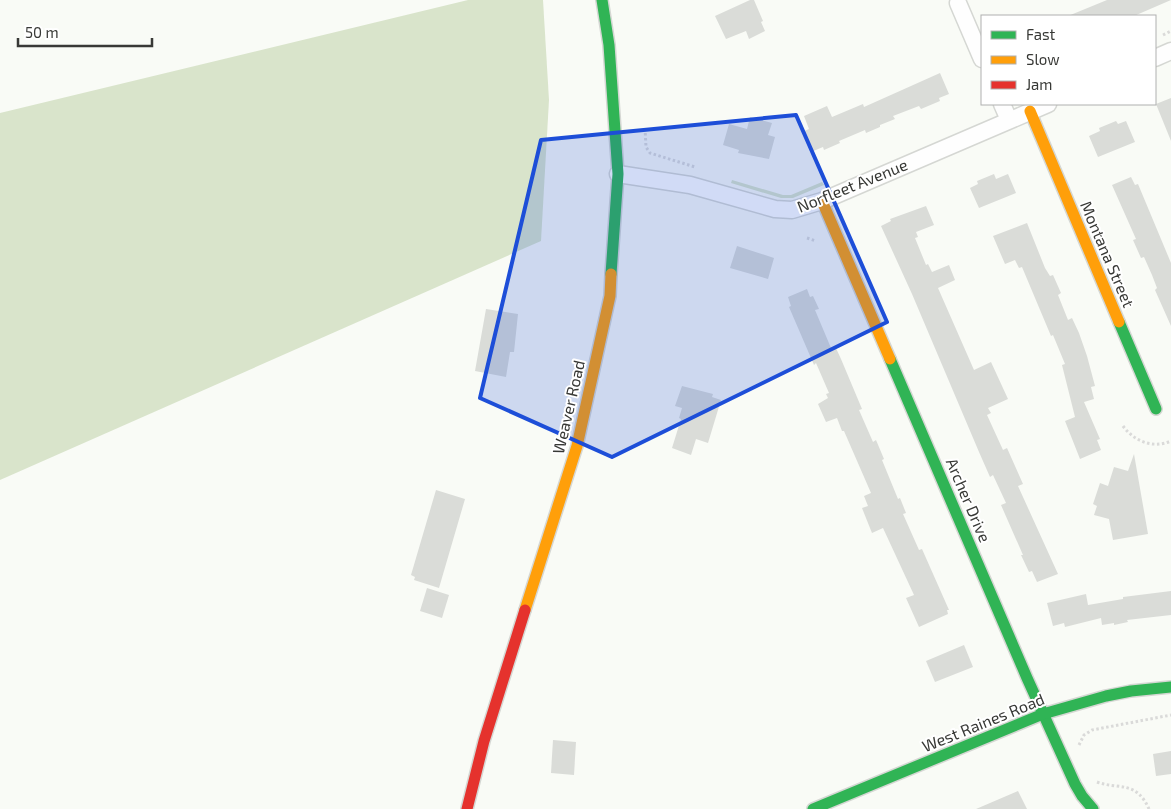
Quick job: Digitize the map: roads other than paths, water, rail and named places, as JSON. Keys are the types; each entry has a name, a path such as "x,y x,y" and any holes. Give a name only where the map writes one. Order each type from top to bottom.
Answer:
{"main road":[{"name":"Weaver Road","path":"467,809 484,741 577,446 610,296 618,174 609,45 602,0"},
{"name":"Montana Street","path":"1030,111 1156,409"},
{"name":"Archer Drive","path":"822,201 1043,714 1075,784 1093,809"},
{"name":"West Raines Road","path":"813,809 1043,714 1106,696 1131,691 1171,687"}],"street":[{"path":"958,3 981,56"},
{"path":"1156,58 1171,51"},
{"path":"1002,105 1009,120"},
{"name":"Norfleet Avenue","path":"618,174 690,185 775,209 792,210 822,201 1045,105"}]}
